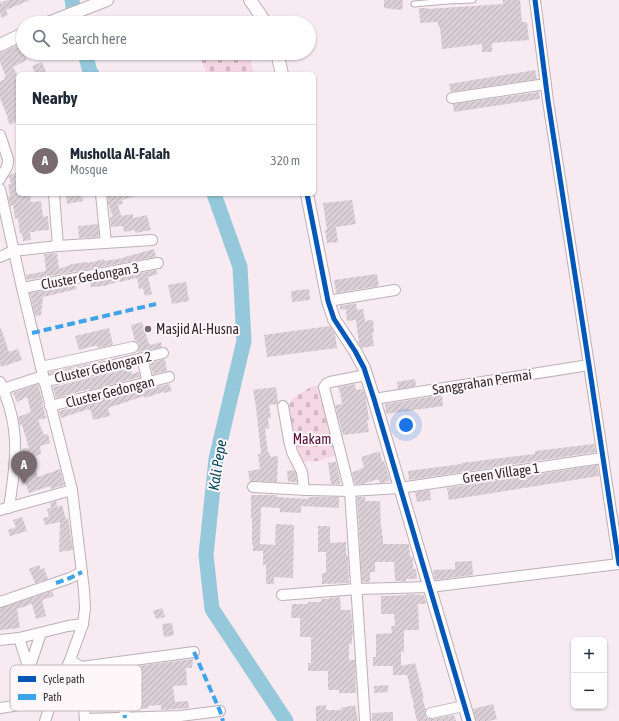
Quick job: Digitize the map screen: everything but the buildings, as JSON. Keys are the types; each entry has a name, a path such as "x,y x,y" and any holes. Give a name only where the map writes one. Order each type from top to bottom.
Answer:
{"street":[{"path":"250,0 261,16"},
{"path":"282,595 357,589 430,586 619,564 546,84 535,0"},
{"path":"65,16 101,2"},
{"path":"0,45 16,37"},
{"path":"279,60 282,72"},
{"path":"452,98 546,84"},
{"path":"0,135 8,159 13,166 0,178"},
{"path":"0,189 42,375 72,490 85,608 83,624 68,665"},
{"path":"54,196 58,246"},
{"path":"101,196 106,243"},
{"path":"307,196 328,301 334,319 355,351 364,368 469,721"},
{"path":"0,257 14,251 58,246 152,240"},
{"name":"Cluster Gedongan 3","path":"22,288 158,264"},
{"path":"328,301 395,290"},
{"path":"72,490 5,509 15,465 16,442 12,415 1,387 133,347"},
{"name":"Cluster Gedongan 2","path":"42,375 163,353"},
{"path":"142,358 148,382"},
{"name":"Sanggrahan Permai","path":"374,398 589,365"},
{"path":"365,721 350,491 324,387 330,382 366,375"},
{"name":"Cluster Gedongan","path":"50,406 169,377"},
{"path":"284,406 289,440 294,456 302,472 304,490"},
{"name":"Green Village 1","path":"253,487 350,491 400,488 602,458"},
{"path":"0,602 70,578 82,572"},
{"path":"0,640 19,638 68,626 83,624"},
{"path":"30,665 41,633"},
{"path":"19,638 28,665"},
{"path":"96,665 194,652"},
{"path":"70,660 78,665"},
{"path":"0,708 10,706"},
{"path":"431,713 464,706"},
{"path":"45,721 48,711"},
{"path":"124,711 125,718"},
{"path":"85,720 125,718 180,719 220,711"}],"lane":[{"path":"414,4 447,0 473,0"}],"green space":[{"path":"201,60 250,60 253,72 206,72"},
{"name":"Makam","path":"320,385 337,455 318,461 301,462 295,452 286,409 293,398 311,387"}],"waterway":[{"name":"Kali Pepe","path":"72,0 75,16"},
{"name":"Kali Pepe","path":"87,60 90,72"},
{"name":"Kali Pepe","path":"215,196 240,267 244,341 216,459 206,555 212,609 286,721"}],"marked path":[{"path":"32,333 156,304"},
{"path":"56,583 82,572"},
{"path":"194,652 223,721"},
{"path":"124,711 125,718"}],"cycle path":[{"path":"535,0 548,101 619,564"},
{"path":"307,196 328,301 334,319 355,351 364,368 469,721"}],"place":[{"name":"Masjid Al-Husna","path":"148,329"},
{"name":"Musholla Al-Falah","path":"24,484"}]}
